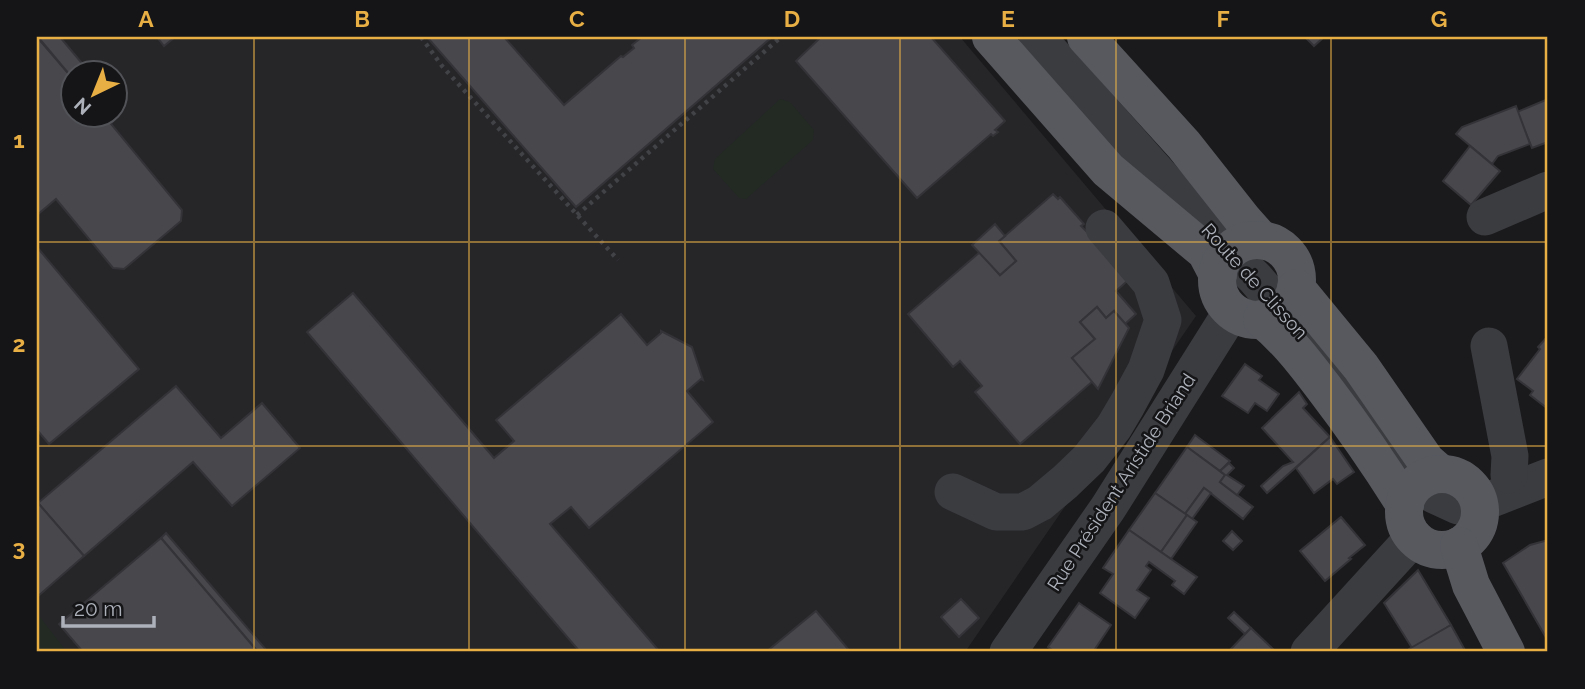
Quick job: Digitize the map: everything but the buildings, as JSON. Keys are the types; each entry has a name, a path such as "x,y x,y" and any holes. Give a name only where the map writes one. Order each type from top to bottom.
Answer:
{"main road":[{"name":"Route de Clisson","path":"991,37 1108,170 1206,252 1236,256 1244,221 1184,145 1086,37"},
{"path":"1277,245 1289,256 1297,271 1268,307 1222,298 1217,283 1236,256 1277,245"},
{"name":"Route de Clisson","path":"1268,307 1277,331 1297,352 1368,447 1446,507 1471,585 1506,652"}],"street":[{"name":"Route de Clisson","path":"1037,37 1236,256"},
{"path":"1485,217 1548,190"},
{"path":"953,492 996,512 1023,512 1040,503 1065,482 1089,459 1114,428 1146,370 1163,320 1151,282 1104,228"},
{"name":"Rue Président Aristide Briand","path":"1008,652 1108,508 1268,307"},
{"path":"1489,346 1510,456 1509,475"},
{"path":"1309,652 1402,548 1446,507 1489,483 1548,461"},
{"path":"1446,507 1548,478"},
{"path":"1446,507 1496,512 1548,493"}],"path":[{"path":"421,37 442,66 618,260"},
{"path":"577,215 781,37"}],"shaded area":[{"path":"37,37 960,37 1196,316 965,652 37,652"},
{"path":"780,99 790,102 814,130 813,140 746,199 739,198 713,169 715,159"},
{"path":"37,613 67,652 37,652"}]}
